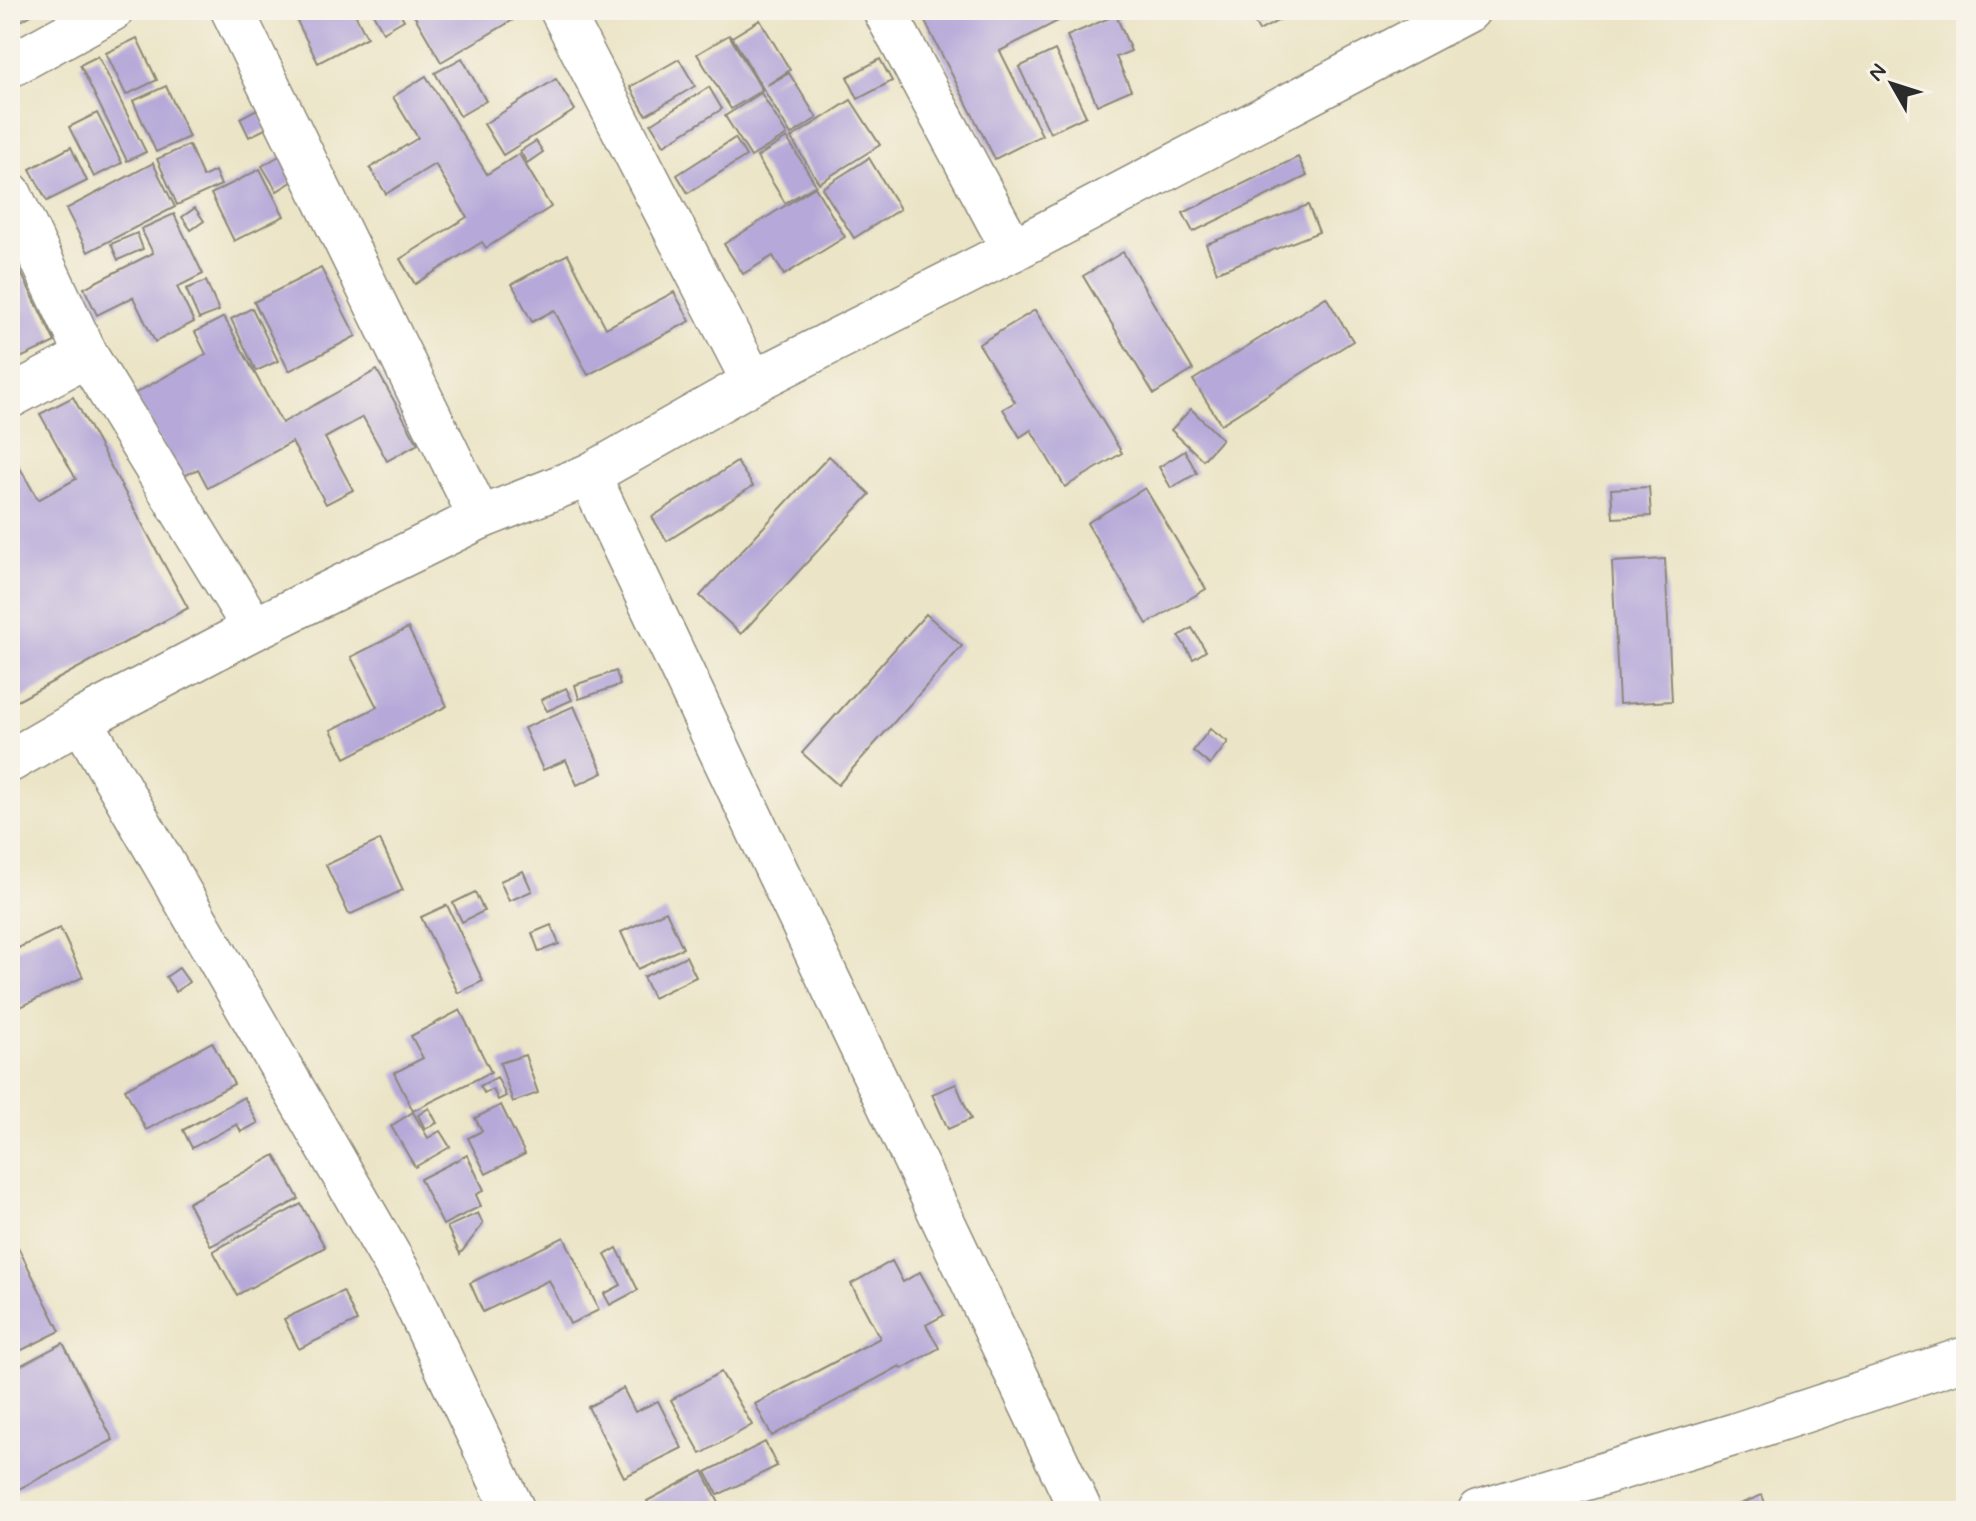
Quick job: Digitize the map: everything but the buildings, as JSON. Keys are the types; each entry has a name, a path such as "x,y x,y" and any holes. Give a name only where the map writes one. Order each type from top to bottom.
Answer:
{"street":[{"path":"10,66 112,10"},
{"path":"232,10 480,518"},
{"path":"561,10 753,382"},
{"path":"884,10 1013,250"},
{"path":"10,761 254,629 480,518 589,475 753,382 1013,250 1469,10"},
{"path":"10,193 87,356 254,629"},
{"path":"10,397 87,356"},
{"path":"589,475 1081,1511"},
{"path":"81,720 406,1284 514,1511"},
{"path":"1479,1511 1736,1434 1966,1358"}]}
